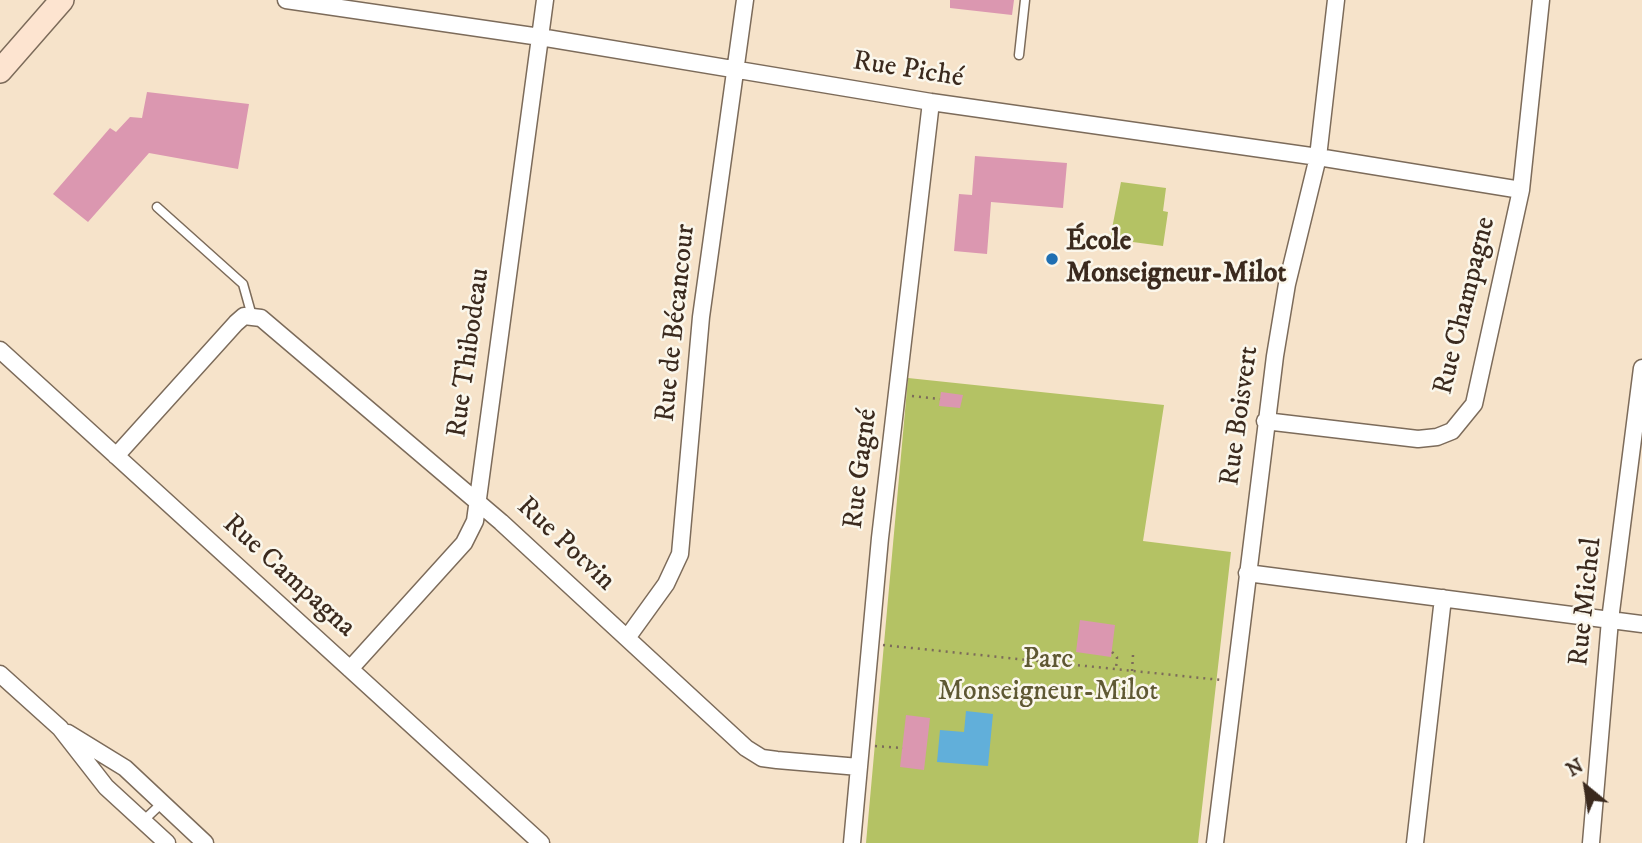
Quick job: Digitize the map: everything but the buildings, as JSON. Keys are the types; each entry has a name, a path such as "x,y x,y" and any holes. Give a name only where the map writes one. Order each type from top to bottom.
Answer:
{"main road":[{"path":"0,71 62,0"}],"street":[{"name":"Rue Piché","path":"286,0 540,37 931,102 1318,157 1521,190"},
{"name":"Rue Thibodeau","path":"350,669 464,543 475,521 545,0"},
{"name":"Rue de Bécancour","path":"627,638 666,584 680,554 701,317 745,0"},
{"name":"Rue Boisvert","path":"1216,843 1265,421 1287,284 1318,157 1336,0"},
{"name":"Rue Champagne","path":"1265,421 1418,439 1437,437 1452,431 1474,404 1521,190 1541,0"},
{"name":"Rue Gagné","path":"852,843 870,643 931,102"},
{"path":"116,456 236,323 244,316 252,316"},
{"name":"Rue Potvin","path":"252,316 261,318 477,501 746,748 762,758 859,766"},
{"name":"Rue Campagna","path":"0,350 541,843"},
{"name":"Rue Michel","path":"1591,843 1610,620 1642,368"},
{"path":"1247,573 1642,624"},
{"path":"1415,843 1443,598"},
{"path":"0,674 60,729 106,788 167,843"},
{"path":"60,729 125,768 205,843"}],"lane":[{"path":"1019,55 1025,0"},
{"path":"157,207 243,284 252,316"},
{"path":"143,821 162,803"}],"path":[{"path":"897,394 940,399"},
{"path":"870,643 1234,682"},
{"path":"1112,652 1117,657 1116,669"},
{"path":"1132,671 1133,655"},
{"path":"861,745 903,748"}],"green space":[{"path":"1121,182 1166,188 1163,211 1168,212 1163,246 1110,239"},
{"name":"Parc Monseigneur-Milot","path":"908,378 1164,405 1143,541 1231,552 1198,843 866,843"}],"water":[{"path":"966,711 993,714 988,766 937,762 940,730 964,732"}],"place":[{"name":"École Monseigneur-Milot","path":"1052,259"}]}
